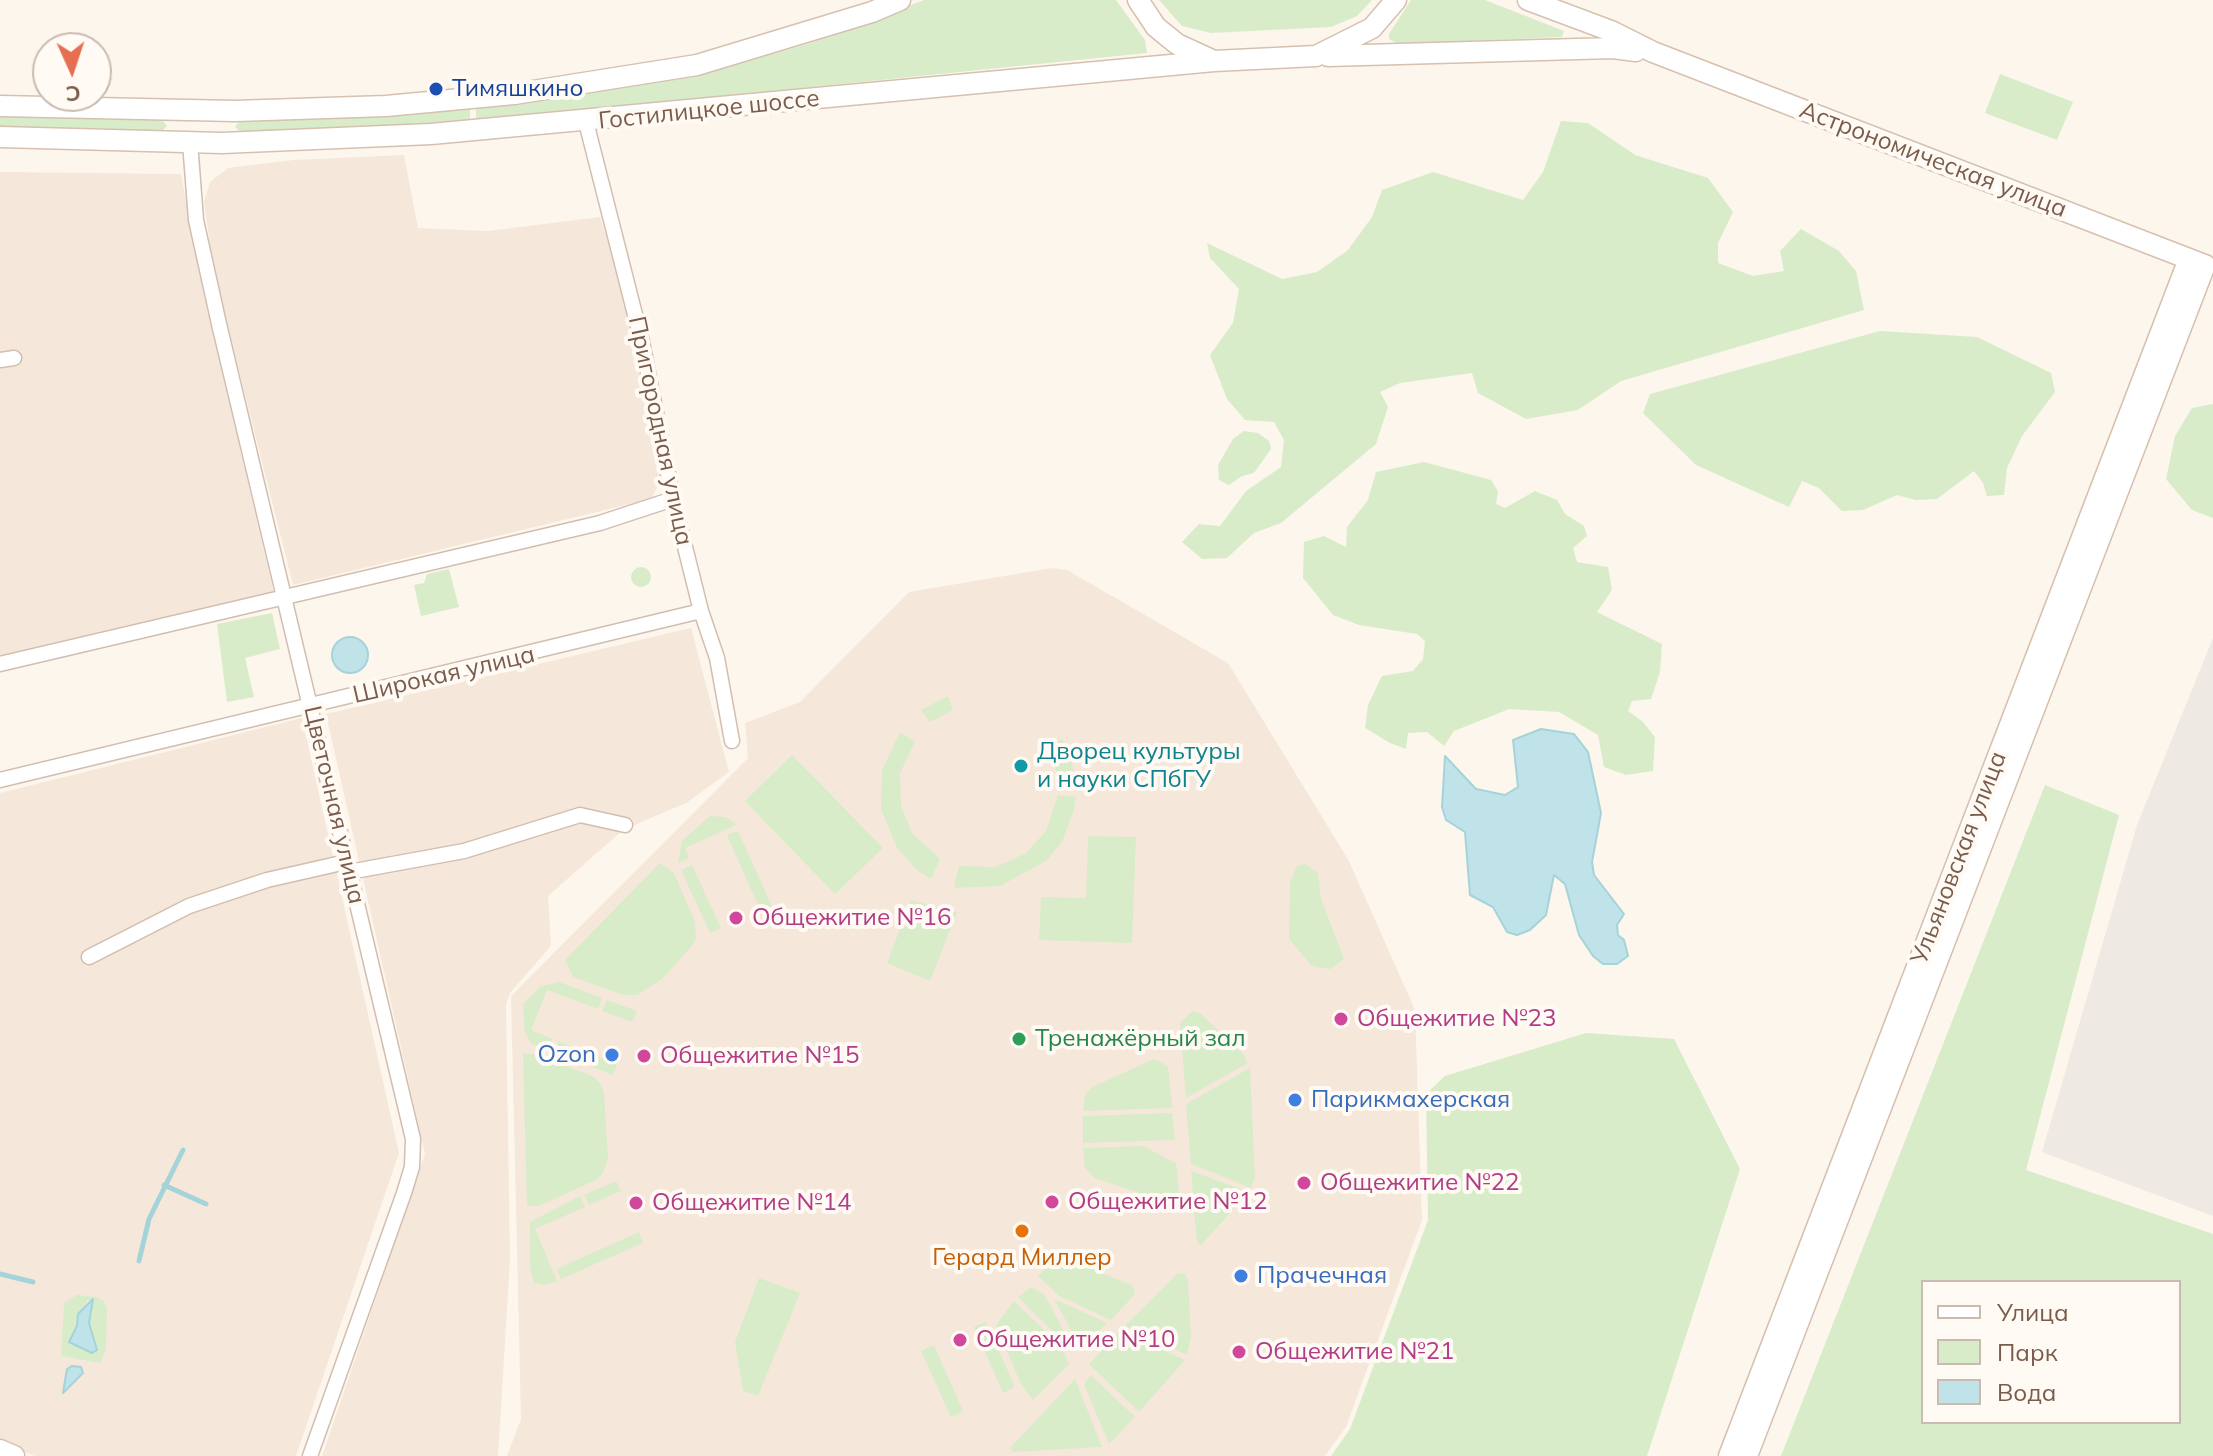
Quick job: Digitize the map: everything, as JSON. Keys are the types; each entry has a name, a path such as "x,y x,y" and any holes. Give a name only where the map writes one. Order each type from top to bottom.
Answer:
{"main road":[{"name":"Гостилицкое шоссе","path":"0,106 192,111 386,106 578,87 697,65 872,12 900,0"},
{"path":"1138,0 1167,35 1214,61"},
{"name":"Гостилицкое шоссе","path":"0,137 190,142 431,134 586,122 1214,61 1316,56 1372,28 1396,0"},
{"name":"Астрономическая улица","path":"1528,0 1611,31 1653,52 2202,264"},
{"name":"Астрономическая улица","path":"1316,56 1613,48 1653,52"},
{"path":"190,142 192,111"},
{"name":"Ульяновская улица","path":"1729,1456 2202,264"},
{"name":"Ульяновская улица","path":"1747,1456 2202,264"},
{"path":"0,1450 14,1456"}],"street":[{"name":"Пригородная улица","path":"586,122 642,342 673,499 701,611 717,658 732,741"},
{"name":"Цветочная улица","path":"190,142 196,220 347,867 411,1125 412,1167 310,1456"},
{"path":"0,664 600,523 673,499"},
{"name":"Широкая улица","path":"0,780 701,611"},
{"path":"89,957 189,906 267,880 464,851 580,815 625,825"}],"shaded area":[{"path":"404,155 418,228 488,231 600,217 627,302 662,477 651,499 293,585 214,271 204,202 210,182 228,168 293,160"},
{"path":"0,172 181,174 202,287 274,594 0,658"},
{"path":"1052,568 1067,570 1228,663 1349,861 1415,1010 1422,1220 1346,1427 1325,1456 507,1456 521,1419 511,996 748,758 745,723 800,702 909,592"},
{"path":"691,628 729,772 686,803 623,830 548,896 551,946 510,993 506,1005 510,1260 498,1456 322,1456 425,1154 326,714"},
{"path":"2213,638 2213,1216 2042,1152 2137,825"},
{"path":"302,718 399,1153 296,1456 35,1456 0,1442 0,793"}],"green space":[{"path":"924,0 1116,0 1145,40 1147,53 476,121 476,108 694,77 811,43"},
{"path":"1159,0 1372,0 1357,16 1331,27 1211,33 1182,26"},
{"path":"1411,0 1485,0 1564,31 1562,37 1399,44 1389,39 1389,34"},
{"path":"2000,74 2073,102 2057,140 1985,113"},
{"path":"470,109 470,121 241,132 235,127 240,121"},
{"path":"0,115 162,120 167,126 162,131 0,127"},
{"path":"1561,121 1588,123 1635,155 1708,178 1733,212 1718,243 1718,263 1753,276 1784,271 1780,251 1801,229 1839,251 1856,271 1864,310 1621,381 1578,410 1526,419 1478,393 1472,373 1400,383 1380,392 1388,407 1376,444 1281,523 1254,533 1227,558 1202,559 1182,542 1199,524 1220,526 1246,491 1281,467 1284,440 1274,422 1245,420 1227,399 1210,355 1233,323 1239,289 1210,258 1207,243 1282,279 1317,272 1348,250 1372,217 1382,190 1433,172 1523,200 1543,172"},
{"path":"1880,331 1977,337 2051,373 2055,392 2022,436 2007,468 2004,495 1987,496 1983,483 1974,471 1937,499 1916,500 1897,495 1863,510 1842,511 1819,488 1802,481 1789,507 1696,465 1643,413 1650,394"},
{"path":"2213,404 2213,518 2192,510 2166,479 2175,436 2192,408"},
{"path":"1244,431 1258,433 1269,441 1271,449 1254,473 1242,476 1229,485 1219,480 1218,465 1233,439"},
{"path":"1424,462 1491,480 1498,491 1496,504 1505,508 1535,491 1557,500 1565,514 1584,526 1587,536 1573,548 1577,562 1608,567 1612,590 1597,612 1662,644 1660,672 1651,699 1632,701 1628,711 1643,722 1655,737 1653,771 1626,775 1604,767 1598,735 1559,712 1509,709 1454,731 1444,746 1427,732 1408,733 1406,749 1365,728 1368,705 1382,676 1413,671 1423,659 1425,641 1417,634 1359,625 1333,615 1303,578 1304,542 1324,536 1346,547 1347,527 1368,500 1376,472"},
{"path":"641,567 648,570 651,577 648,584 641,587 634,584 631,577 634,570"},
{"path":"449,569 459,607 421,616 414,585 424,583 427,574"},
{"path":"272,613 280,649 245,658 254,697 227,702 217,624"},
{"path":"948,696 953,710 930,722 921,710"},
{"path":"900,732 915,742 900,773 901,806 912,833 940,859 931,879 916,869 897,848 881,809 882,770"},
{"path":"1062,739 1074,770 1057,773 1048,748"},
{"path":"792,755 883,848 835,894 745,801"},
{"path":"2045,785 2119,815 2026,1170 2213,1234 2213,1456 1781,1456"},
{"path":"1058,795 1076,797 1074,809 1062,842 1046,861 1000,886 954,888 959,866 996,867 1026,853 1046,831"},
{"path":"710,816 726,817 736,825 685,848 689,858 678,863 682,841"},
{"path":"738,831 772,906 761,912 727,835"},
{"path":"1088,836 1136,837 1132,943 1039,940 1041,897 1086,898"},
{"path":"660,863 674,873 695,922 696,939 690,948 661,980 637,995 623,995 573,977 565,960"},
{"path":"1305,864 1318,873 1321,899 1344,959 1330,969 1312,966 1289,939 1290,882 1297,866"},
{"path":"692,865 721,928 710,933 681,870"},
{"path":"911,900 957,912 930,981 887,963"},
{"path":"559,982 602,998 598,1009 547,990 531,1030 553,1039 544,1048 531,1043 525,1032 523,1004 541,986"},
{"path":"607,1000 637,1011 632,1022 602,1011"},
{"path":"1193,1011 1201,1014 1243,1054 1248,1063 1186,1098 1180,1023"},
{"path":"1586,1033 1674,1039 1740,1169 1647,1456 1331,1456 1350,1429 1428,1220 1426,1094 1445,1076"},
{"path":"558,1041 617,1064 613,1075 559,1054"},
{"path":"523,1053 537,1055 592,1076 600,1083 604,1093 608,1159 603,1173 596,1180 539,1206 527,1206"},
{"path":"1154,1059 1168,1066 1172,1108 1083,1111 1085,1095 1092,1087"},
{"path":"1250,1068 1255,1177 1251,1188 1191,1164 1186,1104"},
{"path":"1172,1113 1175,1140 1083,1143 1083,1116"},
{"path":"1143,1146 1176,1163 1179,1193 1175,1198 1163,1201 1095,1178 1085,1168 1083,1148"},
{"path":"1191,1171 1249,1192 1201,1245 1197,1242"},
{"path":"616,1181 621,1191 589,1205 584,1195"},
{"path":"580,1196 585,1207 535,1229 557,1281 545,1285 534,1283 530,1267 530,1222"},
{"path":"639,1232 643,1243 561,1279 557,1270 561,1267"},
{"path":"1061,1257 1132,1285 1135,1294 1111,1320 1059,1296 1038,1276 1055,1258"},
{"path":"1178,1273 1185,1274 1188,1280 1191,1337 1187,1355 1125,1326"},
{"path":"759,1278 800,1293 758,1396 743,1391 735,1342"},
{"path":"1031,1287 1044,1294 1070,1342 1064,1343 1018,1297"},
{"path":"77,1295 104,1301 107,1309 106,1349 100,1363 61,1356 64,1303","holes":["88,1300 93,1303 89,1323 94,1338 92,1353 70,1342 78,1314"]},
{"path":"1054,1299 1107,1323 1082,1350"},
{"path":"1014,1301 1061,1346 1069,1364 1033,1400 1020,1382 996,1325"},
{"path":"986,1322 1015,1387 1003,1393 974,1327"},
{"path":"1121,1330 1185,1360 1139,1412 1089,1364"},
{"path":"934,1345 963,1411 951,1417 921,1351"},
{"path":"1091,1375 1135,1417 1109,1444 1084,1384"},
{"path":"1075,1379 1102,1447 1013,1452 1010,1448"}],"water":[{"path":"350,637 363,642 368,655 363,668 350,673 337,668 332,655 337,642"},
{"path":"1541,729 1574,734 1588,752 1601,813 1592,862 1594,875 1624,914 1617,925 1618,935 1624,940 1628,956 1617,964 1603,964 1593,956 1579,935 1565,884 1554,875 1546,915 1530,930 1517,935 1507,932 1493,907 1470,895 1465,832 1446,820 1442,807 1445,756 1476,789 1505,795 1518,787 1513,740"},
{"path":"93,1299 89,1323 97,1350 92,1353 69,1342 77,1326 78,1314"},
{"path":"81,1367 83,1373 63,1393 67,1369"}],"waterway":[{"path":"139,1261 149,1219 183,1150"},
{"path":"164,1185 206,1204"},
{"path":"0,1274 33,1282"}],"place":[{"name":"Тимяшкино","path":"436,89"},
{"name":"Дворец культуры и науки СПбГУ","path":"1021,766"},
{"name":"Общежитие №16","path":"736,918"},
{"name":"Общежитие №23","path":"1341,1019"},
{"name":"Тренажёрный зал","path":"1019,1039"},
{"name":"Ozon","path":"612,1055"},
{"name":"Общежитие №15","path":"644,1056"},
{"name":"Парикмахерская","path":"1295,1100"},
{"name":"Общежитие №22","path":"1304,1183"},
{"name":"Общежитие №12","path":"1052,1202"},
{"name":"Общежитие №14","path":"636,1203"},
{"name":"Герард Миллер","path":"1022,1231"},
{"name":"Прачечная","path":"1241,1276"},
{"name":"Общежитие №10","path":"960,1340"},
{"name":"Общежитие №21","path":"1239,1352"}]}
